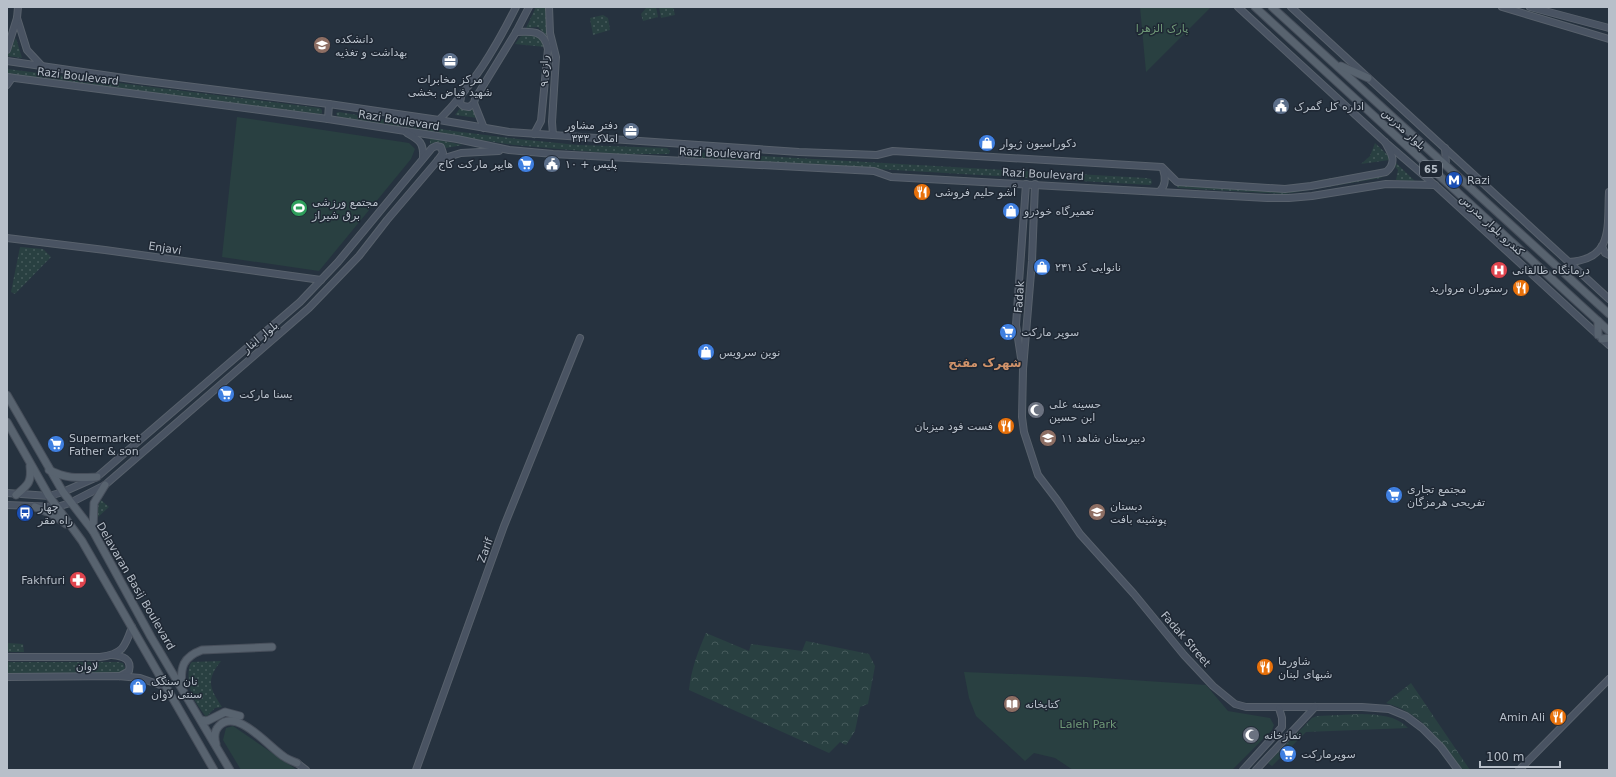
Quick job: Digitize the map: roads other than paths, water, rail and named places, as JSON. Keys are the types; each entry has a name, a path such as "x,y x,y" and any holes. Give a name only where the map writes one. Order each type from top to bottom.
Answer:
{"main road":[{"path":"7,50 17,18 18,7"},
{"path":"439,120 461,97 482,69 502,36 516,7"},
{"path":"461,97 460,103 463,106 469,107 474,103 529,7"},
{"name":"رازی ۹","path":"534,134 540,121 551,48 549,7"},
{"name":"کندرو بلوار مدرس","path":"1238,7 1609,345"},
{"name":"بلوار مدرس","path":"1255,7 1609,331"},
{"name":"بلوار مدرس","path":"1272,7 1609,314"},
{"path":"1291,7 1609,298"},
{"path":"1502,7 1606,39 1609,44"},
{"path":"1530,7 1609,28"},
{"path":"17,18 27,50 41,65"},
{"path":"1570,29 1573,18"},
{"name":"رازی ۹","path":"516,32 536,33 544,38 556,57 552,122 553,135"},
{"name":"Razi Boulevard","path":"7,61 138,80 329,104 484,128 534,134 799,152 877,155 893,151 1162,167"},
{"path":"1335,64 1368,78"},
{"path":"7,85 10,77"},
{"name":"Razi Boulevard","path":"10,77 328,119 458,139 508,150 874,171 890,177 1290,198 1386,184 1435,185"},
{"path":"474,103 484,128"},
{"path":"328,119 329,104"},
{"path":"540,121 544,124 552,122"},
{"path":"402,130 419,139 423,148 423,158"},
{"path":"1162,167 1177,182 1285,189 1380,174 1391,167 1393,162 1392,156 1385,142"},
{"path":"682,161 683,144"},
{"name":"بلوار ایثار","path":"7,494 49,496 63,492 97,477 300,302 338,262 432,148 436,146 441,147 443,151 438,160 387,220 359,256 309,308 104,485 70,503 57,507 7,505"},
{"path":"1445,148 1446,165"},
{"path":"438,160 461,153 508,150"},
{"path":"1160,191 1163,188 1166,178 1162,167"},
{"name":"Fadak","path":"1023,369 1016,325 1026,184"},
{"name":"Fadak","path":"1023,369 1031,268 1035,184"},
{"path":"1569,262 1583,261 1594,256 1606,241 1609,192"},
{"path":"1024,203 1029,200 1034,202"},
{"name":"Enjavi","path":"7,238 320,280"},
{"path":"1602,246 1605,254 1609,255"},
{"path":"1530,259 1538,250"},
{"path":"1598,321 1603,338"},
{"name":"Zarif","path":"416,770 504,526 580,338"},
{"name":"Fadak Street","path":"1023,369 1022,417 1024,432 1038,475 1080,534 1134,594 1184,655 1225,698 1234,704 1246,707 1389,709 1406,716 1422,728 1441,747 1458,770"},
{"name":"Delavaran Basij Boulevard","path":"7,395 49,470 70,503 93,531 151,637 230,770"},
{"path":"7,422 49,496 82,541 214,770"},
{"path":"21,447 27,450 33,446 34,442"},
{"path":"134,445 141,453"},
{"path":"16,495 26,487 31,477 29,462"},
{"path":"49,470 72,479 97,477"},
{"path":"93,531 92,514 94,503 104,485"},
{"path":"35,507 52,514 61,520 82,541"},
{"name":"لاوان","path":"7,657 100,657 111,655 121,650 132,627"},
{"path":"182,688 181,677 183,666 190,655 202,650 272,647"},
{"path":"111,655 125,657 129,661 130,666 128,671 118,676"},
{"name":"لاوان","path":"7,677 118,676 140,678 166,687"},
{"path":"1519,770 1609,679"},
{"path":"1256,770 1315,707"},
{"path":"1243,770 1282,727 1282,718 1279,708"},
{"path":"201,720 207,721 225,712 240,716"},
{"path":"217,748 215,734 217,728 227,721 236,721 248,728 284,757 297,763 306,770"},
{"path":"1266,746 1272,753"}],"place":[{"name":"دانشکده بهداشت و تغذیه","path":"322,45"},
{"name":"مرکز مخابرات شهید فیاض بخشی","path":"450,61"},
{"name":"اداره کل گمرک","path":"1281,106"},
{"name":"دفتر مشاور املاک ۳۳۳","path":"631,131"},
{"name":"دکوراسیون ژیوار","path":"987,143"},
{"name":"هایپر مارکت کاج","path":"526,164"},
{"name":"پلیس + ۱۰","path":"552,164"},
{"name":"Razi","path":"1454,180"},
{"name":"آَشو حلیم فروشی","path":"922,192"},
{"name":"مجتمع ورزشی برق شیراز","path":"299,208"},
{"name":"تعمیرگاه خودرو","path":"1011,211"},
{"name":"نانوایی کد ۲۳۱","path":"1042,267"},
{"name":"درمانگاه طالقانی","path":"1499,270"},
{"name":"رستوران مروارید","path":"1521,288"},
{"name":"سوپر مارکت","path":"1008,332"},
{"name":"نوین سرویس","path":"706,352"},
{"name":"یسنا مارکت","path":"226,394"},
{"name":"حسینه علی ابن حسین","path":"1036,410"},
{"name":"فست فود میزبان","path":"1006,426"},
{"name":"دبیرستان شاهد ۱۱","path":"1048,438"},
{"name":"Supermarket Father & son","path":"56,444"},
{"name":"مجتمع تجاری تفریحی هرمزگان","path":"1394,495"},
{"name":"دبستان پوشینه بافت","path":"1097,512"},
{"name":"چهار راه مقر‍","path":"25,513"},
{"name":"Fakhfuri","path":"78,580"},
{"name":"شاورما شبهای لبنان","path":"1265,667"},
{"name":"نان سنگک سنتی لاوان","path":"138,687"},
{"name":"کتابخانه","path":"1012,704"},
{"name":"Amin Ali","path":"1558,717"},
{"name":"نمازخانه","path":"1251,735"},
{"name":"سوپرمارکت","path":"1288,754"}],"district":[{"name":"شهرک مفتح","path":"985,363"}],"park label":[{"name":"پارک الزهرا","path":"1162,28"},
{"name":"Laleh Park","path":"1088,724"}]}
